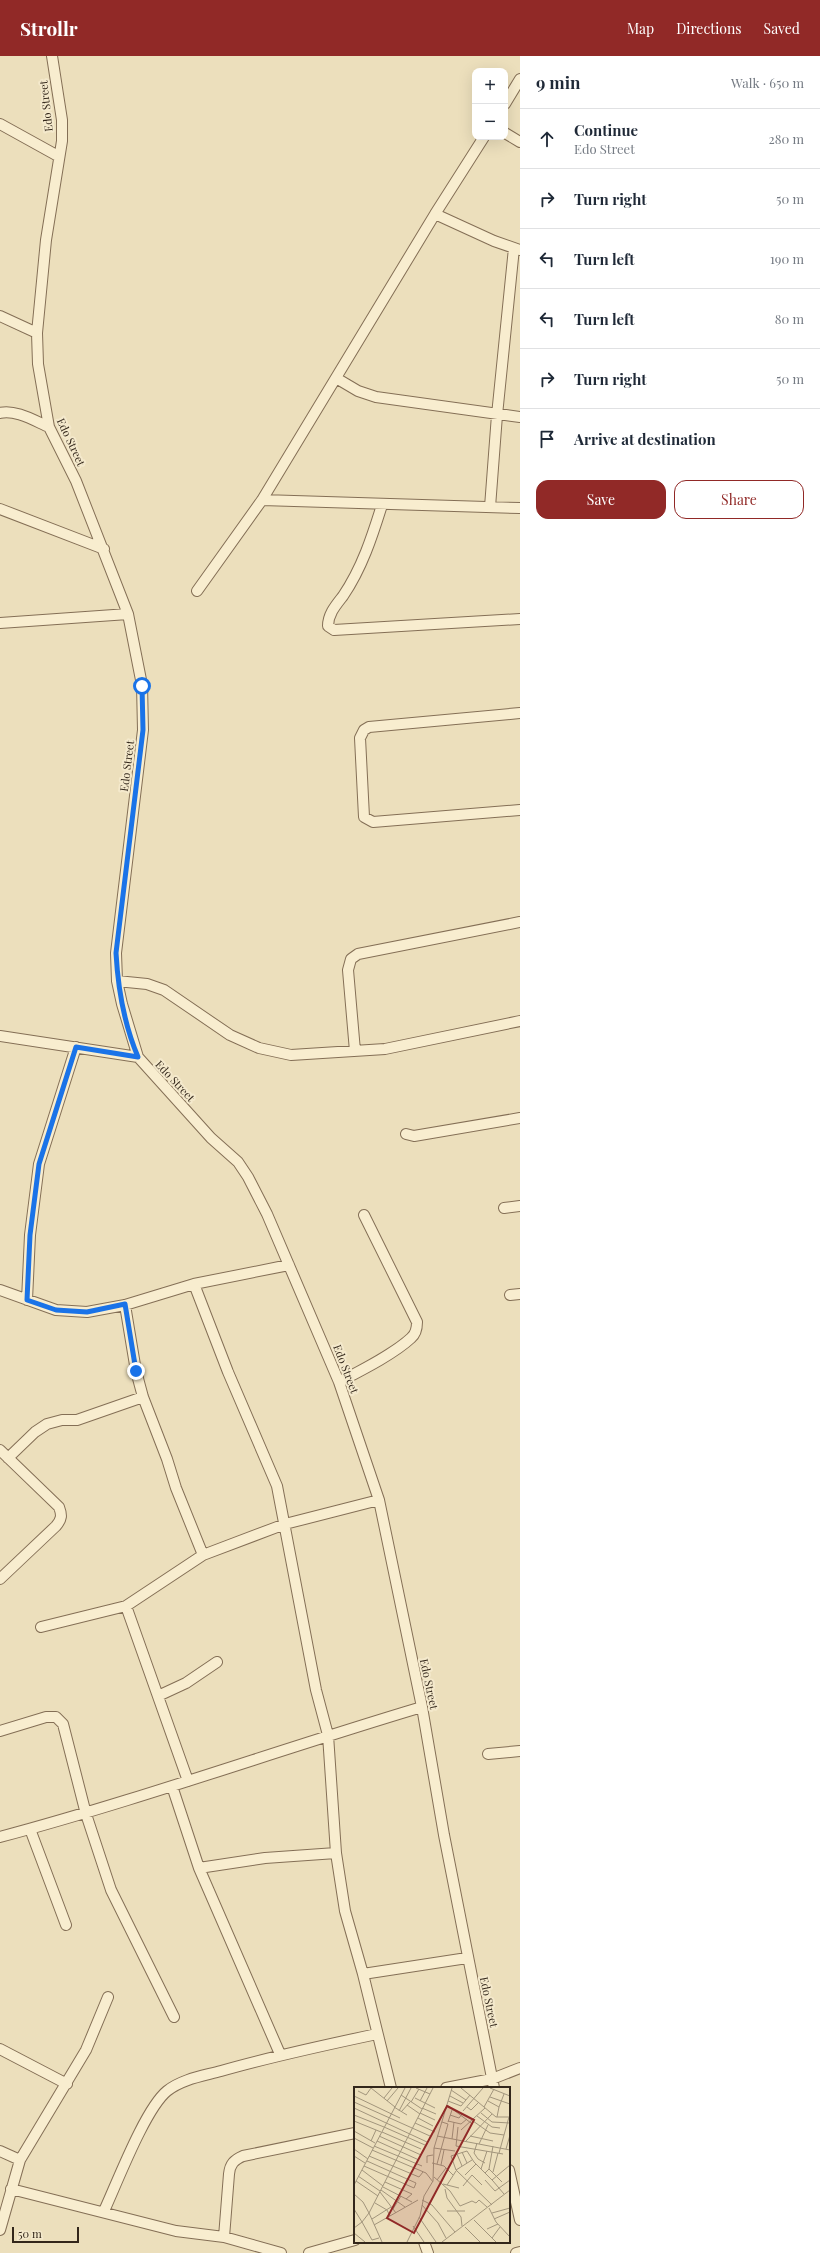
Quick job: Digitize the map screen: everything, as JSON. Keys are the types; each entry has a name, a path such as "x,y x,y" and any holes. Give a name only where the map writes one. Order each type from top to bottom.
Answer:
{"street":[{"name":"Edo Street","path":"52,56 62,120 62,141 58,156 46,240 37,333 38,364 49,427 76,481 104,549 128,614 142,686 143,730 119,920 116,953 117,981 128,1029 138,1057 211,1138 243,1169 267,1214 339,1382 379,1500 422,1707 467,1958 481,2015 493,2084"},
{"path":"508,99 520,79"},
{"path":"0,124 58,156"},
{"path":"508,135 520,142"},
{"path":"197,590 262,500 435,214 482,140"},
{"path":"435,214 517,249 496,415 490,507"},
{"path":"0,316 37,333"},
{"path":"336,378 358,391 376,396 496,415 520,416"},
{"path":"0,413 5,412 15,414 49,427"},
{"path":"262,500 382,505 520,508"},
{"path":"382,505 370,545 350,585 328,618 328,626 334,630 520,619"},
{"path":"0,508 104,549"},
{"path":"0,623 128,614"},
{"path":"520,713 369,727 364,730 360,738 364,818 368,821 373,822 520,810"},
{"path":"355,1051 348,970 351,959 358,954 520,922"},
{"path":"117,981 147,984 164,990 230,1035 259,1048 290,1055 385,1049 520,1022"},
{"path":"0,1036 138,1057"},
{"path":"27,1300 30,1235 39,1164 76,1047"},
{"path":"406,1134 414,1136 520,1118"},
{"path":"504,1208 520,1206"},
{"path":"339,1382 372,1364 411,1338 416,1330 417,1322 364,1215"},
{"path":"0,1290 56,1310 87,1312 125,1304 194,1284 289,1265"},
{"path":"194,1284 228,1372 277,1486 316,1690 328,1735 336,1852 345,1911 390,2087"},
{"path":"125,1304 136,1371 143,1397 167,1459 176,1488 204,1555"},
{"path":"8,1458 35,1432 48,1424 62,1420 77,1420 143,1397"},
{"path":"0,1450 58,1507 62,1514 61,1521 0,1579"},
{"path":"41,1628 126,1606 204,1555 285,1524 379,1500"},
{"path":"126,1606 188,1781"},
{"path":"158,1696 186,1683 216,1662"},
{"path":"0,1837 86,1814 328,1735 422,1707"},
{"path":"0,1731 46,1717 56,1717 63,1724 86,1814 110,1890 174,2017"},
{"path":"488,1754 520,1750"},
{"path":"172,1786 199,1868 280,2054"},
{"path":"30,1829 66,1925"},
{"path":"199,1868 265,1858 336,1852"},
{"path":"362,1974 467,1958"},
{"path":"0,2230 20,2160 67,2084 86,2050 108,1997"},
{"path":"104,2211 130,2153 155,2105 167,2091 184,2082 280,2054 377,2034"},
{"path":"0,2049 67,2084"},
{"path":"458,2087 493,2084 520,2068"},
{"path":"224,2237 230,2166 235,2159 243,2156 354,2133"},
{"path":"0,2151 20,2160"},
{"path":"510,2175 520,2220"},
{"path":"11,2189 104,2211 176,2231 224,2237 281,2253"},
{"path":"309,2253 354,2240"},
{"path":"424,2243 428,2253"},
{"path":"516,2253 520,2252"}],"route":[{"path":"136,1371 125,1304 87,1312 56,1310 27,1300 30,1235 39,1164 76,1047 138,1057 132,1044 117,981 116,953 143,730 142,686"}]}
